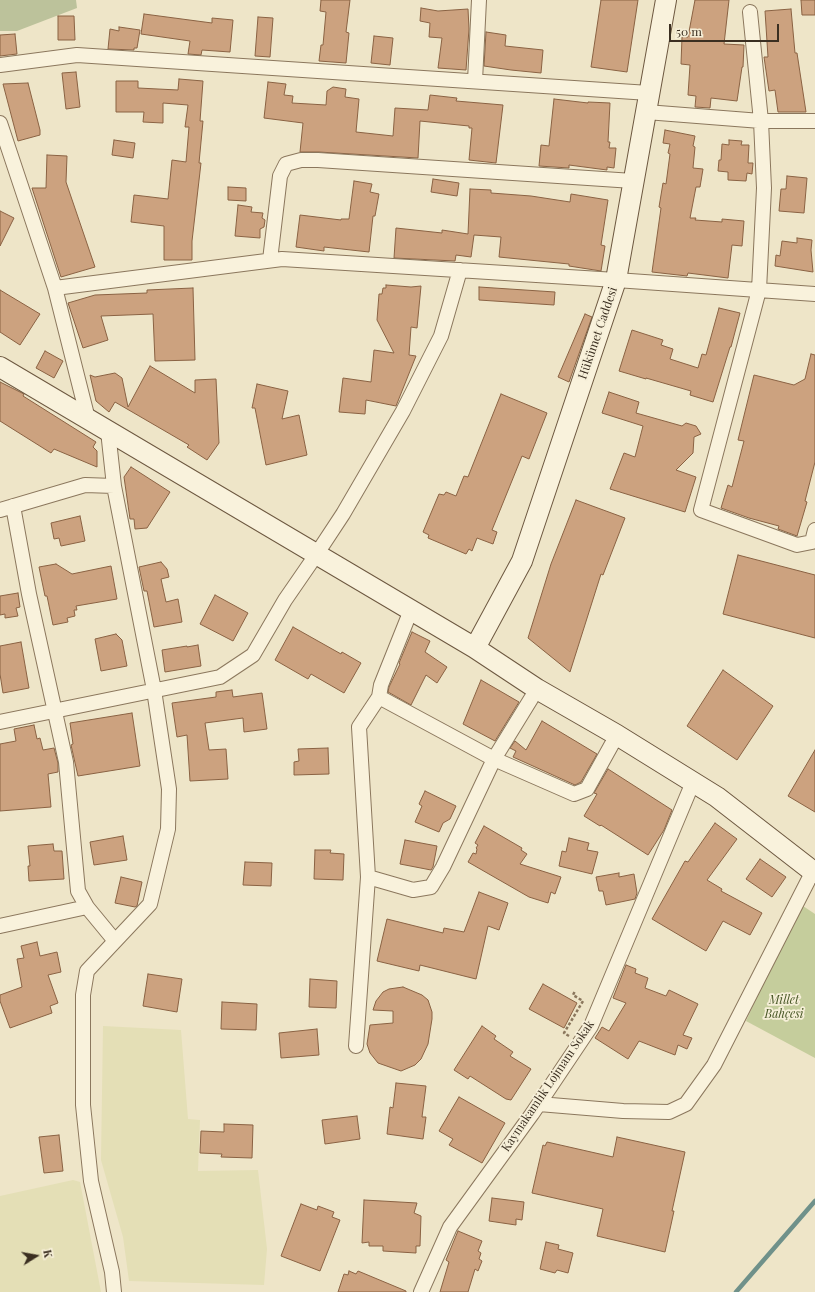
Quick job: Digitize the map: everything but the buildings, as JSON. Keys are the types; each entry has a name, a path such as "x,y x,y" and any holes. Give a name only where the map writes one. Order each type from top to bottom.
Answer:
{"main road":[{"name":"Hükümet Caddesi","path":"475,648 522,561 616,280 666,0"},
{"path":"0,367 475,648 537,689 617,735 717,796 814,872"}],"street":[{"path":"475,81 479,0"},
{"path":"750,12 761,121 764,188 759,290 701,510 797,545 812,542 815,530"},
{"path":"0,65 77,55 649,93"},
{"path":"646,112 761,121 815,121"},
{"path":"0,125 55,288 88,419"},
{"path":"270,260 280,176 286,164 301,160 326,160 634,181"},
{"path":"55,288 282,259 815,294"},
{"path":"0,722 220,677 253,654 285,600 343,514 403,411 441,336 460,270"},
{"path":"108,431 114,486 154,690 169,789 168,829 150,904 87,971 83,995 83,1106 91,1181 112,1272 114,1292"},
{"path":"114,486 85,486 6,508 29,594 66,762 78,891 87,907 115,941"},
{"path":"356,1046 368,877 359,728 379,697 381,685 411,610"},
{"path":"368,877 413,890 431,887 443,867 494,759 537,689"},
{"path":"379,697 494,759 574,794 587,789 617,735"},
{"name":"Kaymakamlık Lojmanı Sokak","path":"421,1292 450,1226 539,1104 591,1026 693,782"},
{"path":"539,1104 623,1111 669,1112 686,1104 714,1065 814,872"},
{"path":"0,926 87,907"}],"path":[{"path":"573,1017 582,1001 573,995 576,991"}],"shaded area":[{"path":"103,1026 181,1030 188,1119 200,1120 198,1171 258,1170 267,1249 264,1285 129,1281 123,1237 101,1160"},
{"path":"73,1180 80,1182 101,1292 0,1292 0,1196"}],"green space":[{"path":"0,0 76,0 77,8 17,31 0,31"},
{"name":"Millet Bahçesi","path":"800,904 815,914 815,1058 746,1021"}],"waterway":[{"path":"736,1292 815,1201"}]}
